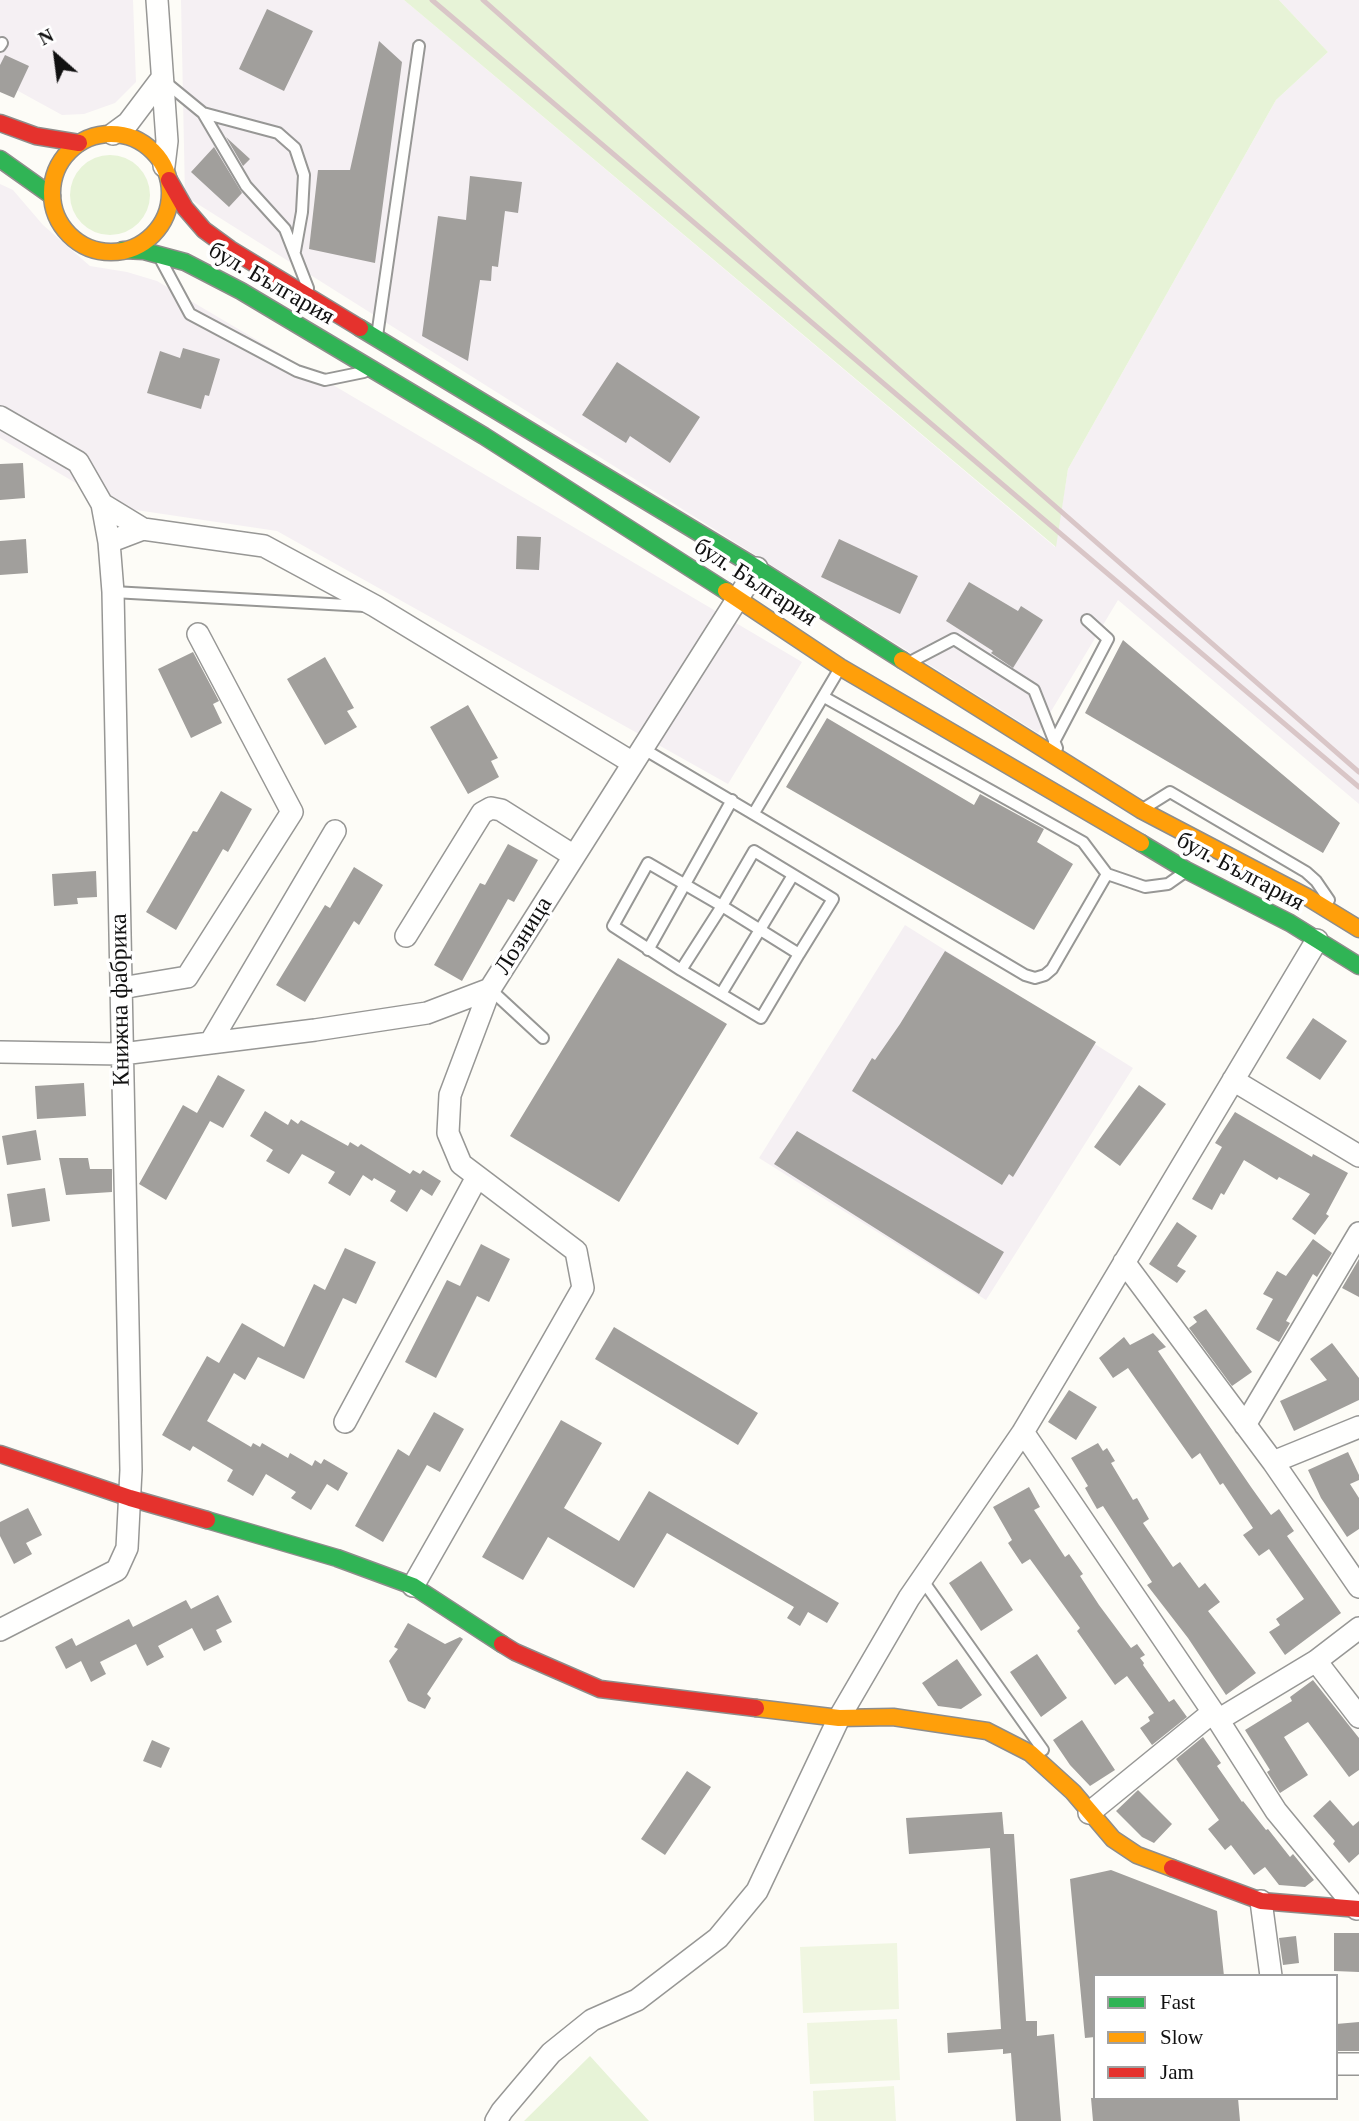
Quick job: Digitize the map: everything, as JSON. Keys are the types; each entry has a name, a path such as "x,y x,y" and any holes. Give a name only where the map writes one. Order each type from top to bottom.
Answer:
{"main road":[{"path":"0,122 36,136 79,143"},
{"path":"113,134 128,136 155,153 166,173 169,206 164,219 147,239 123,250 109,252 94,250 81,244 61,224 55,211 52,186 58,166 79,143 101,135 113,134"},
{"path":"0,159 52,196"},
{"name":"бул. България","path":"166,173 185,208 204,230 230,250 757,568 1141,810 1307,897 1359,929"},
{"name":"бул. България","path":"123,250 158,254 185,261 241,291 484,436 840,667 1186,870 1290,923 1359,966"},
{"path":"0,1454 131,1498 337,1558 413,1586 515,1651 600,1689 839,1718 893,1717 987,1731 1030,1753 1073,1792 1088,1814 1113,1839 1137,1855 1261,1901 1358,1909"}],"street":[{"path":"157,0 167,141 166,173"},
{"path":"113,134 128,123 163,79"},
{"path":"0,417 78,462 102,504 143,529 264,545 638,756"},
{"name":"Книжна фабрика","path":"0,1630 117,1570 127,1548 131,1498 113,593 109,542 102,504"},
{"path":"109,542 143,529"},
{"name":"Лозница","path":"0,1052 122,1054 315,1030 428,1013 490,989 757,568"},
{"path":"121,988 187,977 292,812 198,634"},
{"path":"407,936 482,813 491,808 501,810 574,856"},
{"path":"210,1043 335,831"},
{"path":"496,2121 551,2053 593,2020 637,2000 718,1938 757,1891 839,1718 921,1578 1023,1432 1317,940"},
{"path":"413,1586 583,1288 576,1251 461,1164 448,1133 450,1095 490,989"},
{"path":"1233,1080 1359,1156"},
{"path":"345,1422 477,1177"},
{"path":"1245,1424 1359,1233"},
{"path":"1124,1262 1273,1462 1359,1587"},
{"path":"1273,1462 1359,1427"},
{"path":"1023,1432 1216,1716 1276,1811 1358,1909"},
{"path":"1088,1814 1216,1716 1316,1661 1359,1628"},
{"path":"1316,1661 1359,1717"},
{"path":"1261,1901 1271,1974"},
{"path":"1338,2064 1359,2064"}],"lane":[{"path":"377,338 419,46"},
{"path":"163,79 203,113 246,186 285,229 313,300"},
{"path":"203,113 278,133 295,148 304,175 302,212 295,253"},
{"path":"158,254 190,314 297,371 325,380 374,370"},
{"path":"113,593 375,606"},
{"path":"1054,742 1108,639 1087,620"},
{"path":"907,663 954,639 1034,690 1062,760"},
{"path":"754,813 840,667"},
{"path":"824,696 1083,842 1107,874 1145,887 1168,884 1186,870"},
{"path":"638,756 732,800 1025,975 1035,978 1052,969 1107,874"},
{"path":"1141,810 1170,792 1306,872 1316,881 1343,919"},
{"path":"648,950 732,800"},
{"path":"681,970 722,906 754,851 833,899 761,1018 681,970 648,950 613,926 649,863 722,906 799,954"},
{"path":"721,994 793,875"},
{"path":"490,989 542,1038"},
{"path":"921,1578 1073,1792"}],"shaded area":[{"path":"0,0 133,0 136,82 115,103 84,114 62,115 0,81"},
{"path":"181,0 404,0 1055,547 1068,469 1276,100 1328,52 1279,0 1359,0 1359,804 1118,600 1038,733 185,196"},
{"path":"0,184 13,190 43,225 90,266 127,272 157,281 802,662 728,784 277,531 116,507 0,438"},
{"path":"905,925 1133,1068 986,1300 759,1158"}],"green space":[{"path":"404,0 1279,0 1328,52 1276,100 1068,469 1056,547"},
{"path":"102,155 118,155 132,161 144,173 150,187 150,203 144,217 132,229 118,235 102,235 88,229 76,217 70,203 70,187 76,173 88,161"},
{"path":"897,1943 899,2009 803,2013 800,1947"},
{"path":"897,2019 900,2080 810,2084 807,2023"},
{"path":"590,2056 649,2121 524,2121"},
{"path":"894,2086 896,2121 814,2121 813,2091"}],"building":[{"path":"267,9 313,31 284,91 239,69"},
{"path":"379,41 402,62 375,263 309,249 318,170 350,170"},
{"path":"5,55 29,66 14,98 0,92 0,65"},
{"path":"226,137 250,159 243,166"},
{"path":"214,147 242,193 229,207 191,172"},
{"path":"470,176 522,182 518,213 505,211 498,267 492,266 491,281 480,280 468,361 422,336 438,216 466,220"},
{"path":"183,348 220,359 209,396 205,395 201,409 147,393 160,351 180,358"},
{"path":"617,362 700,417 670,463 630,436 626,443 582,415"},
{"path":"23,463 25,498 0,500 0,464"},
{"path":"517,536 541,537 539,570 516,569"},
{"path":"26,539 28,573 0,575 0,541"},
{"path":"839,539 918,576 900,614 821,577"},
{"path":"969,582 1018,611 1021,606 1043,620 1013,668 991,653 993,651 946,621"},
{"path":"1123,640 1340,823 1323,853 1085,713"},
{"path":"193,652 219,701 213,704 222,723 191,738 158,669"},
{"path":"325,657 354,708 347,711 357,727 325,745 287,679"},
{"path":"468,705 498,758 491,761 499,777 468,794 430,727"},
{"path":"827,718 974,805 980,794 1044,829 1037,842 1073,864 1034,930 786,787"},
{"path":"221,791 252,809 228,852 223,849 176,930 146,912 193,831 197,832"},
{"path":"508,844 538,860 514,902 508,899 462,981 434,965 480,883 485,885"},
{"path":"354,867 383,885 359,925 354,921 305,1002 276,985 325,905 330,908"},
{"path":"96,871 97,897 77,898 78,904 54,906 52,874"},
{"path":"945,951 1096,1042 1013,1177 1009,1174 1002,1185 852,1091 872,1058 875,1060 900,1024"},
{"path":"618,958 727,1024 619,1202 510,1136"},
{"path":"1313,1018 1347,1041 1320,1080 1286,1058"},
{"path":"218,1075 245,1090 223,1128 210,1121 166,1200 139,1184 183,1105 197,1113"},
{"path":"84,1083 86,1116 37,1119 35,1086"},
{"path":"1139,1085 1166,1104 1120,1166 1094,1147"},
{"path":"265,1111 288,1125 291,1119 298,1124 301,1120 348,1146 350,1142 358,1147 361,1144 410,1174 413,1170 420,1174 423,1170 441,1181 432,1196 421,1189 407,1212 390,1201 396,1191 374,1178 372,1181 363,1175 350,1196 328,1183 335,1172 302,1154 289,1174 266,1161 273,1150 250,1136"},
{"path":"1235,1112 1312,1157 1313,1154 1348,1173 1326,1214 1329,1216 1315,1235 1292,1219 1310,1194 1279,1177 1277,1180 1244,1160 1212,1210 1192,1199 1222,1147 1215,1143"},
{"path":"36,1130 41,1160 7,1165 2,1136"},
{"path":"797,1131 1004,1252 979,1294 774,1164"},
{"path":"59,1158 88,1158 90,1169 112,1169 112,1192 66,1195"},
{"path":"45,1188 50,1221 12,1227 7,1194"},
{"path":"1177,1222 1197,1236 1177,1266 1186,1271 1177,1283 1149,1264"},
{"path":"1313,1239 1332,1253 1317,1277 1313,1274 1286,1321 1290,1323 1279,1342 1256,1329 1273,1299 1263,1294 1277,1271 1286,1276"},
{"path":"481,1244 510,1259 489,1302 477,1296 436,1378 405,1362 447,1280 460,1286"},
{"path":"345,1248 376,1262 356,1304 343,1298 304,1379 258,1357 245,1380 234,1373 207,1421 251,1447 253,1443 260,1447 262,1443 288,1458 290,1453 312,1466 315,1460 321,1464 324,1459 348,1473 338,1491 327,1484 311,1510 291,1498 296,1492 266,1474 253,1496 227,1481 233,1470 193,1446 190,1451 162,1435 207,1356 219,1363 242,1323 284,1347 314,1284 325,1290"},
{"path":"1359,1259 1359,1297 1342,1288"},
{"path":"1206,1309 1252,1372 1232,1386 1189,1328 1197,1322 1193,1317"},
{"path":"614,1327 758,1413 738,1445 595,1359"},
{"path":"1153,1333 1166,1347 1158,1351 1251,1487 1271,1515 1279,1509 1294,1531 1287,1536 1341,1613 1285,1655 1269,1632 1280,1625 1276,1619 1304,1599 1269,1549 1259,1556 1243,1535 1253,1528 1223,1483 1220,1485 1200,1453 1192,1459 1128,1368 1113,1378 1099,1358 1124,1337 1130,1345"},
{"path":"1332,1343 1359,1378 1359,1400 1294,1431 1280,1401 1327,1380 1310,1359"},
{"path":"1069,1390 1097,1407 1076,1440 1048,1422"},
{"path":"434,1412 464,1429 440,1472 427,1465 383,1542 355,1526 398,1449 409,1456"},
{"path":"561,1420 602,1443 564,1508 619,1541 649,1491 839,1603 827,1623 808,1612 800,1626 787,1618 794,1607 667,1533 634,1588 548,1537 523,1580 482,1557"},
{"path":"1098,1443 1103,1451 1107,1448 1115,1461 1111,1463 1133,1500 1137,1498 1149,1519 1143,1523 1173,1567 1180,1562 1199,1588 1205,1583 1220,1602 1208,1611 1256,1673 1226,1695 1188,1638 1147,1585 1152,1582 1103,1506 1097,1509 1085,1488 1088,1486 1071,1458"},
{"path":"1348,1452 1359,1475 1359,1480 1350,1484 1359,1498 1359,1529 1347,1537 1321,1498 1308,1470"},
{"path":"1029,1487 1040,1507 1034,1510 1065,1557 1069,1554 1099,1605 1131,1648 1137,1644 1145,1655 1140,1658 1143,1665 1169,1702 1174,1699 1187,1717 1152,1745 1140,1728 1150,1721 1148,1717 1154,1713 1127,1676 1115,1685 1077,1631 1080,1628 1030,1559 1022,1564 1008,1543 1012,1540 993,1507"},
{"path":"28,1508 42,1535 26,1543 32,1554 14,1564 0,1536 0,1522"},
{"path":"981,1561 1013,1610 981,1631 949,1583"},
{"path":"218,1595 232,1622 216,1630 222,1642 204,1651 192,1628 158,1646 164,1657 147,1666 136,1644 100,1662 106,1674 91,1682 81,1661 66,1669 55,1647 72,1638 76,1646 129,1619 133,1627 186,1600 191,1609"},
{"path":"408,1623 445,1644 460,1637 463,1639 427,1694 431,1698 425,1709 408,1701 389,1661 398,1649 394,1647"},
{"path":"1037,1654 1067,1698 1041,1717 1010,1672"},
{"path":"957,1659 982,1695 961,1709 938,1706 922,1683"},
{"path":"1313,1680 1359,1738 1359,1770 1349,1777 1308,1722 1284,1737 1308,1775 1280,1793 1267,1772 1270,1770 1245,1730 1292,1701 1290,1697"},
{"path":"1082,1720 1115,1770 1090,1786 1070,1765 1053,1740"},
{"path":"1203,1737 1221,1763 1217,1766 1242,1802 1290,1857 1293,1854 1314,1880 1305,1887 1279,1885 1265,1867 1254,1875 1231,1845 1225,1850 1208,1829 1219,1820 1176,1759"},
{"path":"152,1740 170,1748 161,1768 143,1761"},
{"path":"687,1771 711,1787 665,1855 641,1839"},
{"path":"1138,1790 1172,1824 1154,1843 1142,1837 1116,1811"},
{"path":"1330,1800 1353,1826 1359,1821 1359,1854 1349,1863 1333,1844 1335,1841 1313,1816"},
{"path":"1002,1812 1004,1834 1014,1834 1026,2021 1037,2021 1037,2036 1054,2034 1061,2121 1016,2121 1011,2053 1003,2054 1003,2049 948,2053 947,2033 1001,2029 990,1848 909,1854 906,1818"},
{"path":"1111,1870 1217,1911 1224,1974 1093,1974 1093,2037 1085,2038 1070,1879"},
{"path":"1334,1933 1359,1933 1359,1972 1334,1971"},
{"path":"1296,1936 1299,1963 1283,1965 1279,1938"},
{"path":"1359,2022 1359,2051 1338,2051 1338,2024"},
{"path":"1091,2098 1238,2100 1240,2121 1093,2121"}],"railway":[{"path":"432,0 1359,787"},
{"path":"483,0 912,381 1359,772"}],"traffic: fast":[{"path":"0,159 52,196"},
{"path":"123,250 144,251 185,262 241,291 484,436 726,591"},
{"path":"360,328 757,568 902,660"},
{"path":"1141,843 1186,870 1290,923 1359,966"},
{"path":"207,1520 337,1558 413,1586 502,1644"}],"traffic: slow":[{"path":"111,134 134,139 153,151 165,170 170,193 165,216 153,235 134,247 111,252 88,247 69,235 57,216 52,193 57,170 69,151 88,139 111,134"},
{"path":"726,591 840,667 1141,843"},
{"path":"902,660 1141,810 1307,897 1359,929"},
{"path":"756,1708 839,1718 893,1717 987,1731 1030,1753 1073,1792 1113,1839 1137,1855 1172,1868"}],"traffic: jam":[{"path":"0,123 36,136 79,143"},
{"path":"169,180 185,208 204,230 230,249 360,328"},
{"path":"0,1454 130,1498 207,1520"},
{"path":"502,1644 600,1689 756,1708"},
{"path":"1172,1868 1261,1901 1359,1909"}]}
